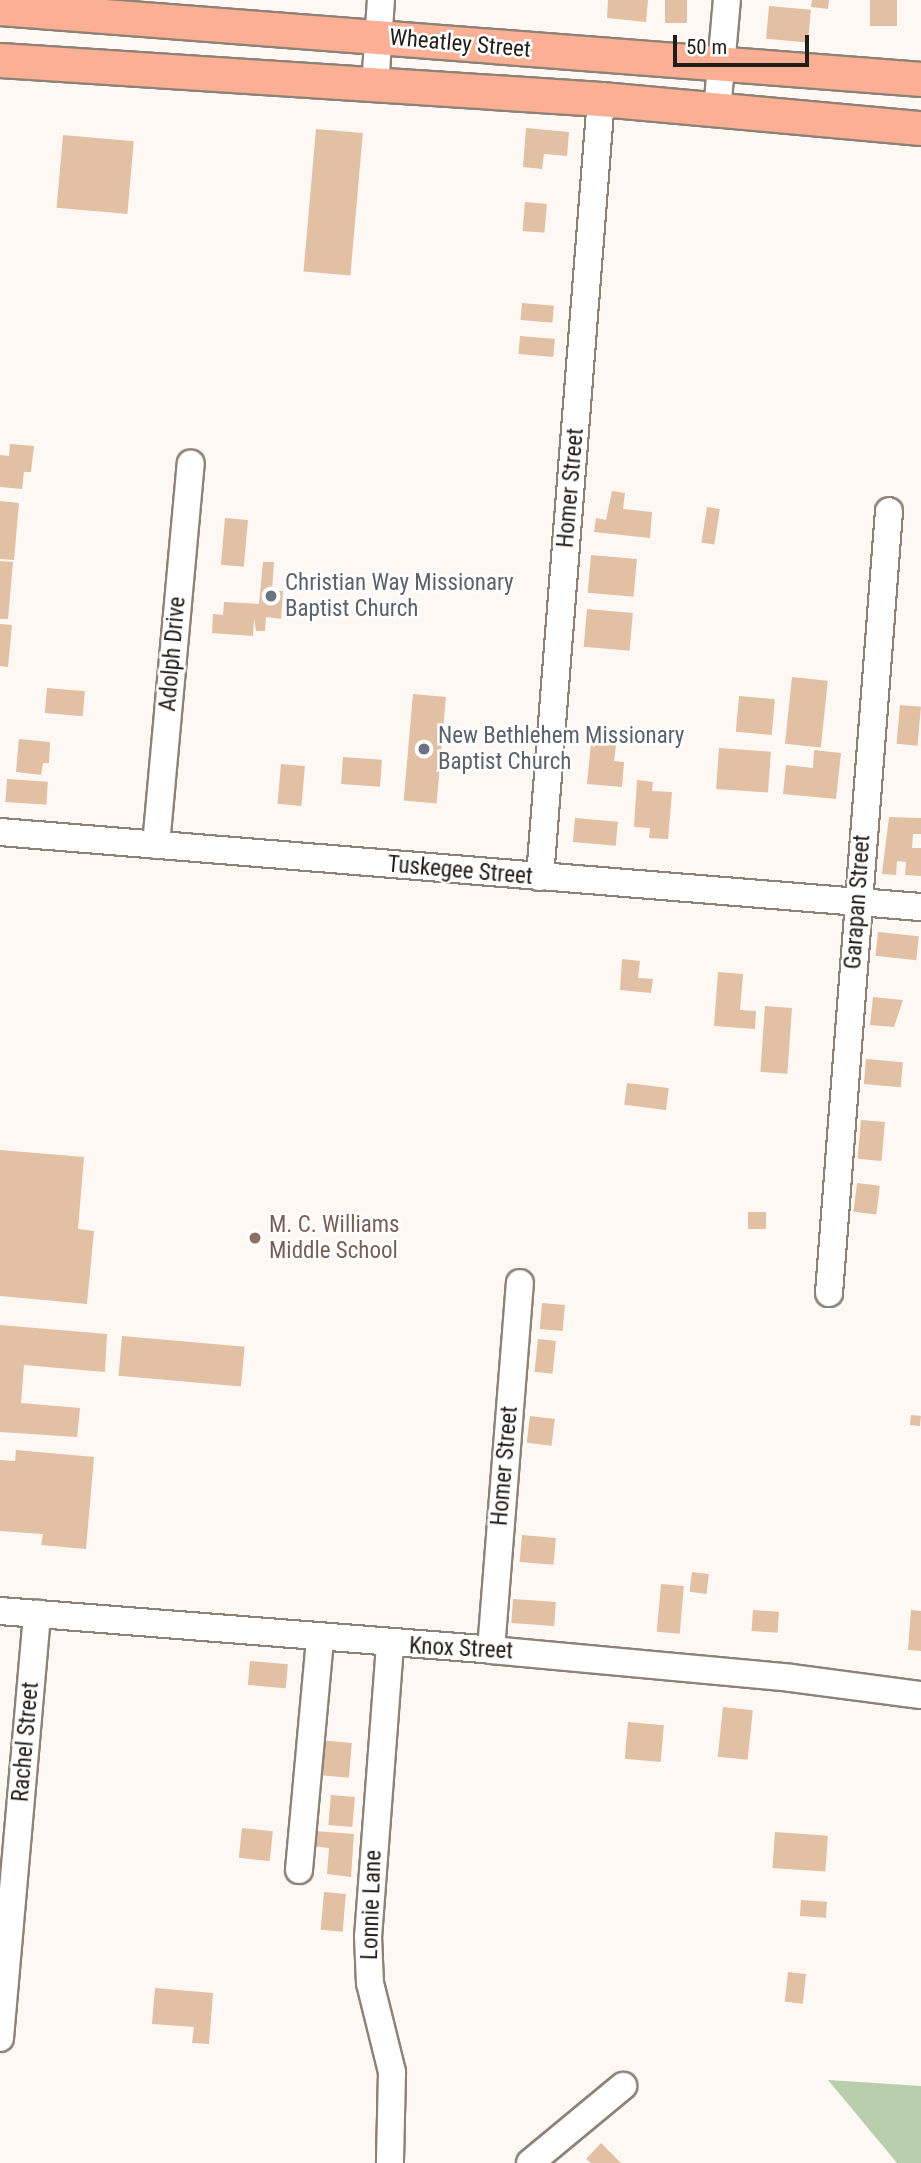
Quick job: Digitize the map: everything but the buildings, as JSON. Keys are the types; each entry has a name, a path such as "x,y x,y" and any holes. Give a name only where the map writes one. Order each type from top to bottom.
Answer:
{"main road":[{"name":"Wheatley Street","path":"0,8 921,79"},
{"path":"47,64 52,12"},
{"name":"Wheatley Street","path":"0,60 375,87 601,99 921,128"}],"street":[{"path":"375,87 381,0"},
{"path":"717,111 727,0"},
{"name":"Homer Street","path":"540,877 601,99"},
{"name":"Adolph Drive","path":"156,845 191,464"},
{"name":"Garapan Street","path":"829,1293 888,511"},
{"name":"Tuskegee Street","path":"0,832 921,907"},
{"name":"Homer Street","path":"491,1650 520,1283"},
{"name":"Knox Street","path":"0,1611 390,1645 491,1650 921,1695"},
{"name":"Rachel Street","path":"0,2038 37,1614"},
{"path":"299,1870 320,1638"},
{"name":"Lonnie Lane","path":"390,1645 368,1936 370,1983 392,2072 390,2163"},
{"path":"530,2163 623,2086"}],"green space":[{"path":"828,2080 921,2086 921,2163 897,2163"}],"place":[{"name":"Christian Way Missionary Baptist Church","path":"271,596"},
{"name":"New Bethlehem Missionary Baptist Church","path":"424,749"},
{"name":"M. C. Williams Middle School","path":"255,1238"}]}
